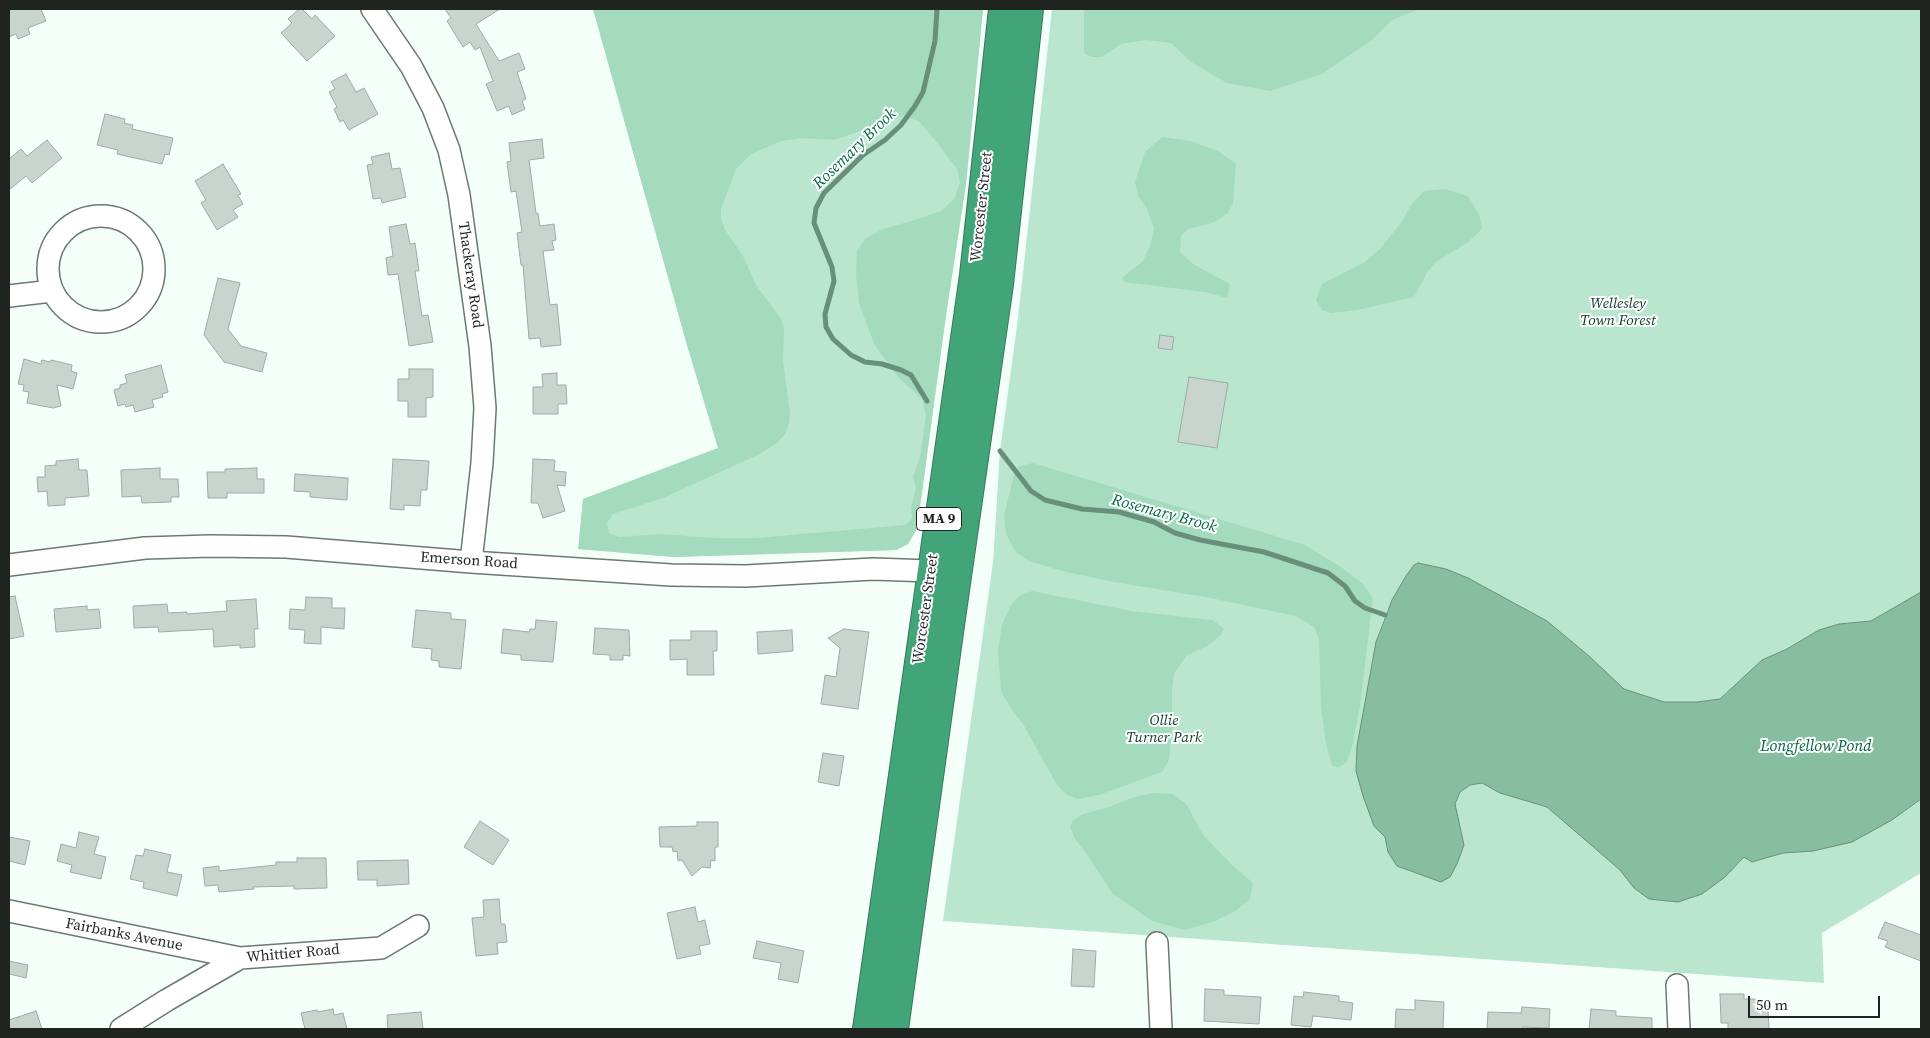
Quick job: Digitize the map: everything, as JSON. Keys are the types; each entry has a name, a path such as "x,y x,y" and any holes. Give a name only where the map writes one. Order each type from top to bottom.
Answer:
{"highway":[{"name":"Worcester Street","path":"867,1029 975,268 1003,9"},
{"name":"Worcester Street","path":"894,1029 950,618 1000,284 1029,9"}],"street":[{"name":"Thackeray Road","path":"372,9 411,66 433,108 449,150 459,196 480,346 484,408 482,463 471,562"},
{"path":"91,216 115,218 136,228 146,240 153,257 154,274 150,291 140,306 126,316 110,322 92,322 76,316 62,306 52,291 48,276 48,260 53,244 63,231 76,222 91,216"},
{"path":"9,296 52,291"},
{"name":"Emerson Road","path":"9,566 145,548 210,546 286,547 471,562 695,576 746,576 873,569 931,571"},
{"name":"Fairbanks Avenue","path":"9,911 240,958"},
{"name":"Whittier Road","path":"121,1029 240,958 381,948 418,926"},
{"path":"1157,943 1161,1029"},
{"path":"1678,985 1679,1029"}],"green space":[{"path":"593,9 983,9 966,184 917,529 908,544 896,550 674,557 579,549 583,499 718,448 687,345"},
{"path":"593,9 983,9 966,184 917,529 908,544 896,550 674,557 578,549 583,499 718,448 687,345","holes":["904,116 919,121 957,169 960,183 954,199 941,211 883,229 866,238 857,251 856,275 859,304 875,346 898,377 922,399 926,415 920,457 913,477 916,488 911,507 912,518 905,525 756,538 714,538 661,534 619,537 609,533 607,523 613,514 663,498 760,454 778,442 785,434 789,424 790,414 783,361 784,329 781,319 756,285 743,256 725,230 721,219 721,209 736,169 751,154 781,141 802,138 834,140"]},
{"name":"Wellesley Town Forest","path":"1052,9 1921,9 1921,592 1871,621 1839,624 1819,630 1787,649 1762,660 1720,699 1697,702 1664,702 1624,689 1589,656 1547,621 1468,578 1446,569 1417,563 1406,576 1385,615 1376,642 1364,706 1374,826 1385,837 1388,852 1397,865 1409,871 1458,823 1455,804 1460,792 1470,785 1482,783 1500,793 1547,807 1620,870 1634,888 1649,899 1678,902 1702,894 1725,877 1744,857 1753,861 1783,853 1813,851 1892,820 1921,799 1921,873 1822,933 1824,983 943,921 993,562 1000,451 1018,318"},
{"path":"1084,9 1419,9 1392,20 1372,40 1322,74 1270,91 1227,83 1191,62 1171,43 1146,40 1121,44 1102,57 1092,57 1084,53"},
{"path":"1162,137 1191,141 1218,151 1236,164 1233,204 1227,214 1212,223 1188,229 1181,236 1180,252 1193,264 1230,284 1227,298 1205,292 1124,282 1122,278 1143,261 1150,246 1154,228 1146,207 1138,196 1135,182 1145,152"},
{"path":"1445,189 1468,196 1479,214 1482,229 1467,243 1437,261 1428,271 1414,297 1357,310 1331,313 1322,310 1316,300 1322,284 1365,262 1380,249 1400,224 1411,205 1424,191"},
{"path":"1033,463 1305,545 1341,567 1363,584 1373,598 1360,706 1351,751 1346,763 1338,768 1332,765 1326,744 1321,707 1319,639 1314,627 1296,616 1210,598 1108,581 1062,571 1029,561 1016,552 1006,534 1004,515 1015,471 1020,466"},
{"name":"Ollie Turner Park","path":"1032,591 1132,611 1213,620 1224,629 1221,635 1207,646 1186,656 1174,674 1169,760 1162,772 1099,795 1077,799 1067,795 1057,785 1023,724 1001,691 998,651 1002,624 1011,605 1019,596"},
{"path":"1154,793 1173,794 1187,805 1203,835 1232,865 1253,883 1250,899 1235,911 1215,921 1185,930 1152,921 1112,893 1075,839 1070,827 1073,820 1083,814 1109,807 1134,797"}],"water":[{"name":"Longfellow Pond","path":"1418,563 1446,569 1468,578 1547,621 1589,656 1624,689 1664,702 1697,702 1720,699 1762,660 1787,649 1819,630 1839,624 1871,621 1921,592 1921,799 1892,820 1852,842 1813,851 1783,853 1752,862 1744,857 1725,877 1702,894 1678,902 1649,899 1634,888 1620,870 1547,807 1500,793 1482,783 1470,785 1460,792 1455,804 1464,845 1450,877 1441,882 1397,866 1388,852 1385,837 1374,826 1363,796 1356,771 1357,746 1376,642 1392,600 1406,576 1414,565"}],"building":[{"path":"9,9 41,9 46,21 28,28 30,34 18,39 16,34 9,37"},
{"path":"299,9 302,9 312,19 315,15 335,36 307,61 281,33 292,23 288,19"},
{"path":"445,9 500,9 476,24 499,61 519,53 525,69 517,72 526,99 522,101 525,109 512,115 509,106 497,111 486,84 493,81 480,47 475,50 470,42 463,47 447,21 451,18"},
{"path":"346,74 356,92 364,88 378,114 349,130 343,120 340,122 334,109 337,107 329,92 335,89 331,82"},
{"path":"105,114 125,119 124,123 133,125 132,129 173,138 169,155 165,154 162,164 117,154 118,150 97,145"},
{"path":"542,139 544,158 529,160 536,213 538,213 540,226 554,224 556,240 552,241 554,250 543,251 550,305 557,304 561,345 541,347 540,338 529,339 523,265 521,265 517,233 522,232 516,191 511,192 507,162 511,161 509,143"},
{"path":"47,140 62,158 32,183 26,176 9,190 9,159 21,149 27,156"},
{"path":"389,153 392,169 400,168 406,197 382,203 381,198 373,199 367,165 373,164 371,157"},
{"path":"223,164 241,194 238,195 243,204 233,210 238,217 217,230 201,203 206,200 195,181"},
{"path":"406,224 410,244 415,243 419,271 415,271 422,316 428,315 433,342 409,346 398,274 388,275 386,258 393,256 389,227"},
{"path":"218,278 240,283 228,329 241,346 267,353 262,372 224,362 204,335"},
{"path":"1160,335 1174,337 1172,350 1158,348"},
{"path":"24,359 41,364 42,360 50,362 51,360 72,365 71,371 77,373 73,389 57,385 61,406 53,408 27,403 29,392 23,391 24,385 18,384"},
{"path":"161,365 168,392 162,394 163,397 152,400 154,407 135,412 133,405 126,407 125,404 118,406 114,390 120,388 120,385 127,383 125,375"},
{"path":"409,369 433,369 433,397 426,398 426,417 408,417 408,401 398,401 398,379 409,379"},
{"path":"557,373 557,385 566,385 567,404 558,404 558,414 533,414 533,387 543,387 542,374"},
{"path":"1189,377 1228,383 1217,448 1178,442"},
{"path":"78,459 79,470 87,470 89,496 65,498 65,505 48,506 47,491 38,492 37,477 45,477 45,466 56,465 56,461"},
{"path":"393,459 429,461 427,490 421,490 420,506 404,505 404,510 390,509"},
{"path":"533,459 555,460 554,471 566,472 565,486 557,485 565,511 543,518 538,503 531,503"},
{"path":"160,468 160,479 178,479 179,497 171,497 171,502 142,503 141,496 122,497 121,470"},
{"path":"257,468 257,479 264,479 264,493 227,493 227,498 208,498 207,472 225,472 225,469"},
{"path":"295,474 348,478 347,500 310,497 310,492 294,491"},
{"path":"15,596 24,636 9,639 9,597"},
{"path":"306,597 332,598 332,608 345,608 344,629 321,627 321,644 304,643 305,630 289,629 290,609 305,610"},
{"path":"256,599 258,629 254,629 255,647 240,648 240,645 214,647 213,629 159,632 158,627 134,628 133,606 167,604 168,613 187,612 187,614 227,611 226,601"},
{"path":"87,606 87,610 99,609 101,628 56,632 54,609"},
{"path":"416,610 451,613 451,619 466,620 461,669 439,667 439,661 431,660 432,649 412,647"},
{"path":"536,620 557,622 553,662 521,660 521,655 501,653 503,629 529,632 530,629 535,629"},
{"path":"595,628 629,630 630,656 623,655 623,660 610,660 610,655 593,654"},
{"path":"844,629 869,632 858,709 821,704 825,675 836,677 840,648 828,638"},
{"path":"792,630 793,651 758,654 757,632"},
{"path":"691,631 717,631 717,651 713,651 714,675 687,675 687,659 670,660 670,640 691,640"},
{"path":"823,753 844,756 839,786 818,782"},
{"path":"480,821 509,840 493,865 464,847"},
{"path":"697,822 718,822 718,847 715,847 715,861 711,860 710,868 702,867 692,876 682,860 678,861 677,851 673,852 672,847 660,847 659,827 697,826"},
{"path":"79,832 99,837 94,854 106,857 101,879 70,872 72,865 57,861 61,844 76,848"},
{"path":"9,837 30,841 25,865 9,861"},
{"path":"145,849 171,855 167,872 182,875 177,896 143,888 144,882 130,879 136,855 143,856"},
{"path":"297,858 326,858 327,888 294,889 294,886 253,887 254,889 219,892 218,885 205,886 203,868 219,866 219,871 276,865 276,862 297,862"},
{"path":"408,860 409,884 377,886 377,880 358,880 357,861"},
{"path":"499,899 501,924 505,924 507,942 497,943 498,954 476,956 472,918 484,917 483,900"},
{"path":"695,907 698,922 705,920 710,944 699,946 701,954 677,959 667,913"},
{"path":"1885,922 1921,935 1921,961 1885,947 1888,941 1878,938"},
{"path":"757,941 804,951 798,983 778,979 781,963 753,958"},
{"path":"1073,949 1096,951 1094,987 1071,986"},
{"path":"9,961 28,965 26,978 9,974"},
{"path":"1205,989 1224,990 1224,995 1261,997 1259,1024 1204,1021"},
{"path":"1304,992 1339,996 1339,1001 1353,1003 1351,1020 1313,1016 1311,1027 1291,1025 1294,996 1303,997"},
{"path":"1720,994 1744,994 1744,999 1762,999 1762,1009 1768,1009 1769,1029 1728,1029 1728,1023 1721,1023"},
{"path":"1415,1000 1444,1002 1443,1029 1395,1029 1396,1009 1415,1010"},
{"path":"1522,1007 1550,1009 1549,1028 1487,1029 1488,1012 1521,1013"},
{"path":"333,1009 334,1015 343,1013 347,1029 305,1029 301,1013"},
{"path":"1591,1009 1616,1011 1616,1016 1652,1018 1652,1029 1589,1029"},
{"path":"36,1011 42,1029 9,1029 9,1020"},
{"path":"421,1012 423,1029 388,1029 387,1015"}],"waterway":[{"name":"Rosemary Brook","path":"927,401 911,375 882,364 865,362 851,355 833,339 826,327 825,314 834,281 832,267 814,223 816,208 824,193 863,155 885,140 901,125 915,106 923,92 935,41 937,9"},
{"name":"Rosemary Brook","path":"1000,451 1031,491 1045,500 1082,509 1119,512 1154,522 1175,533 1200,540 1264,552 1328,573 1345,586 1355,601 1365,608 1385,615"}]}
